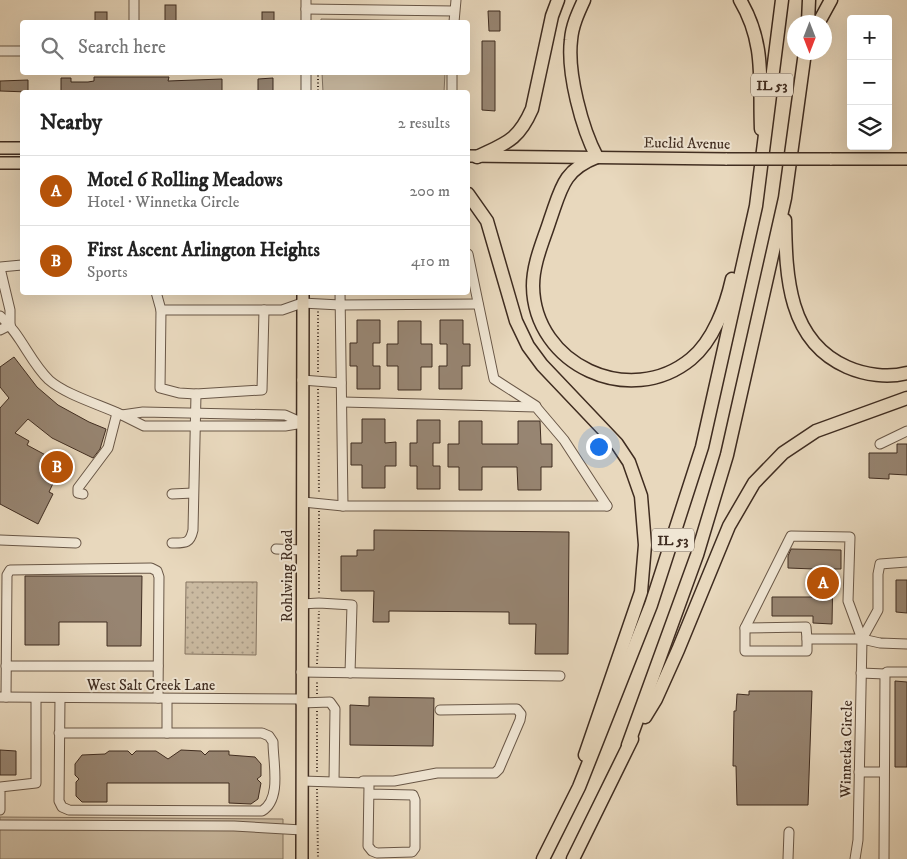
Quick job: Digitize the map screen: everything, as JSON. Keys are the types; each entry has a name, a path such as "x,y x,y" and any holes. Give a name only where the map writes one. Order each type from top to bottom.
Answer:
{"highway":[{"path":"472,156 508,142 518,134 526,121 532,109 552,16 558,0"},
{"path":"584,0 573,28 570,55 583,124 597,157 583,162 572,170 564,182 537,257 533,286 537,310 552,341 572,362 597,375 626,380 652,378 681,366 693,358 715,326 730,288 738,253 756,206"},
{"path":"740,0 754,30 761,65 762,170"},
{"name":"IL 53","path":"544,859 579,787 651,605 686,502 702,447 756,206 782,0"},
{"path":"809,15 810,0"},
{"path":"822,15 830,0"},
{"name":"IL 53","path":"573,859 628,746 697,556 727,455 785,198 804,60"},
{"path":"800,95 809,60"},
{"path":"470,197 487,221 516,321 528,346 542,365 617,444 628,462 640,496 645,544 641,592 587,746 579,787"},
{"path":"785,198 785,252 791,300 797,318 808,337 824,353 852,369 881,375 907,373"},
{"path":"628,746 656,699 729,526 754,482 783,453 816,431 907,398"}],"main road":[{"path":"0,148 20,148"},
{"name":"Euclid Avenue","path":"472,156 907,159"},
{"path":"0,163 20,163"},
{"name":"Rohlwing Road","path":"302,298 302,859"}],"street":[{"path":"134,0 134,20"},
{"path":"454,20 456,0"},
{"path":"306,20 306,4 454,12"},
{"path":"0,52 20,51"},
{"path":"306,75 306,90"},
{"path":"452,75 452,90"},
{"path":"303,502 343,506 607,506 564,440 536,407 494,379 470,264"},
{"path":"10,325 10,310 0,268 20,265"},
{"path":"157,295 161,310 160,388 179,393 196,394 262,390 264,310"},
{"path":"340,295 343,506"},
{"path":"161,310 282,310 302,298 318,304 340,305 478,304"},
{"path":"0,316 10,325 50,380 76,395 144,426 285,426 303,423"},
{"path":"0,330 10,325"},
{"path":"302,380 341,383"},
{"path":"172,543 186,543 191,540 196,394"},
{"path":"343,402 536,407"},
{"path":"120,414 143,412 285,415 303,423"},
{"path":"82,494 78,493 78,488 108,448 120,414"},
{"path":"880,444 907,431"},
{"path":"172,494 194,494"},
{"path":"745,628 806,627 807,651 745,651 745,628 791,536 850,537 848,602 862,639"},
{"path":"0,540 8,542 76,543"},
{"path":"276,549 302,550"},
{"path":"862,639 878,610 878,574 880,564 907,562"},
{"path":"3,697 6,666 7,575 10,570 151,568 157,572 159,577 158,666 166,733"},
{"path":"302,604 319,602 352,605 350,673"},
{"path":"807,639 862,639 880,643 907,644"},
{"name":"Winnetka Circle","path":"855,859 858,840 862,639"},
{"path":"6,666 158,666"},
{"path":"302,672 560,676"},
{"path":"861,673 885,674 907,672"},
{"path":"884,859 885,674"},
{"name":"West Salt Creek Lane","path":"3,697 163,698 317,702"},
{"path":"0,810 0,787 36,783 36,698"},
{"path":"59,733 262,733 269,736 273,742 274,796 270,806 262,811 69,810 62,807 58,801 59,733 60,698"},
{"path":"317,702 330,702 335,709 334,781"},
{"path":"302,781 394,780 437,774 495,773 499,769 520,720 521,714 517,709 440,710"},
{"path":"859,772 884,772"},
{"path":"363,781 369,786 368,846 372,851 412,852 415,848 416,800 413,795 369,794"},
{"path":"0,825 234,826 302,830"},
{"path":"788,859 789,832"}],"path":[{"path":"318,75 318,90"},
{"path":"318,304 318,859"}],"shaded area":[{"path":"321,19 384,20 321,20"},
{"path":"322,75 445,75 444,90 323,90"},
{"path":"186,582 257,582 256,655 185,654"},
{"path":"0,817 283,819 283,859 0,859"}],"building":[{"path":"165,5 176,5 176,20 165,20"},
{"path":"488,11 500,11 500,31 489,31"},
{"path":"95,12 107,12 107,20 95,20"},
{"path":"262,12 274,12 274,20 262,20"},
{"path":"482,41 495,41 495,111 482,110"},
{"path":"94,77 169,77 168,81 222,79 222,90 61,90 61,78 71,78 71,82 94,81"},
{"path":"273,78 273,90 258,90 258,79"},
{"path":"28,80 28,90 0,91 0,81"},
{"path":"357,320 380,320 380,343 373,343 373,366 380,366 380,389 357,389 357,366 350,366 350,343 357,343"},
{"path":"440,320 463,320 463,344 470,344 470,366 462,366 462,389 439,389 439,366 447,366 447,344 440,344"},
{"path":"398,321 421,321 421,344 432,344 432,367 421,367 421,390 398,390 398,366 387,366 387,344 398,344"},
{"path":"14,357 37,387 58,405 106,429 100,449 93,458 52,438 28,419 15,433 29,441 27,445 66,466 59,479 56,477 49,492 53,494 38,524 0,504 0,408 9,398 0,387 0,367"},
{"path":"362,419 385,419 385,443 396,442 396,466 385,466 385,488 362,488 362,465 351,465 351,443 362,443"},
{"path":"417,420 440,420 440,443 433,443 433,466 440,466 440,489 417,489 417,466 410,466 410,443 417,443"},
{"path":"459,421 482,421 482,444 518,444 518,421 540,421 541,444 552,444 552,467 541,467 541,490 518,490 517,467 482,467 482,490 459,490 459,467 448,467 448,444 459,444"},
{"path":"897,444 907,444 907,475 889,474 889,479 869,478 869,453 897,453"},
{"path":"374,530 569,532 568,654 535,654 536,624 509,624 509,612 389,611 389,622 373,622 374,591 341,591 341,556 357,556 357,550 374,550"},
{"path":"791,549 841,550 841,569 833,569 832,624 813,623 813,616 772,616 772,597 814,597 814,569 788,568 788,556"},
{"path":"25,576 142,576 141,646 107,646 107,622 59,622 59,645 25,645"},
{"path":"896,580 907,580 907,613 896,612"},
{"path":"895,681 907,682 907,767 895,767"},
{"path":"749,691 812,691 808,805 737,805 736,766 733,766 734,711 736,711 737,694 749,695"},
{"path":"369,697 434,698 433,746 350,745 350,705 369,706"},
{"path":"0,750 16,751 16,775 0,775"},
{"path":"181,750 201,751 205,755 209,751 229,751 229,755 255,757 261,764 261,776 257,779 261,783 258,799 251,804 229,803 229,783 107,783 107,802 82,802 76,796 76,782 79,779 75,775 75,764 82,755 105,754 109,751 128,751 132,755 136,751 156,751 168,759"}],"place":[{"name":"First Ascent Arlington Heights","path":"57,467"},
{"name":"Motel 6 Rolling Meadows","path":"823,583"}]}
